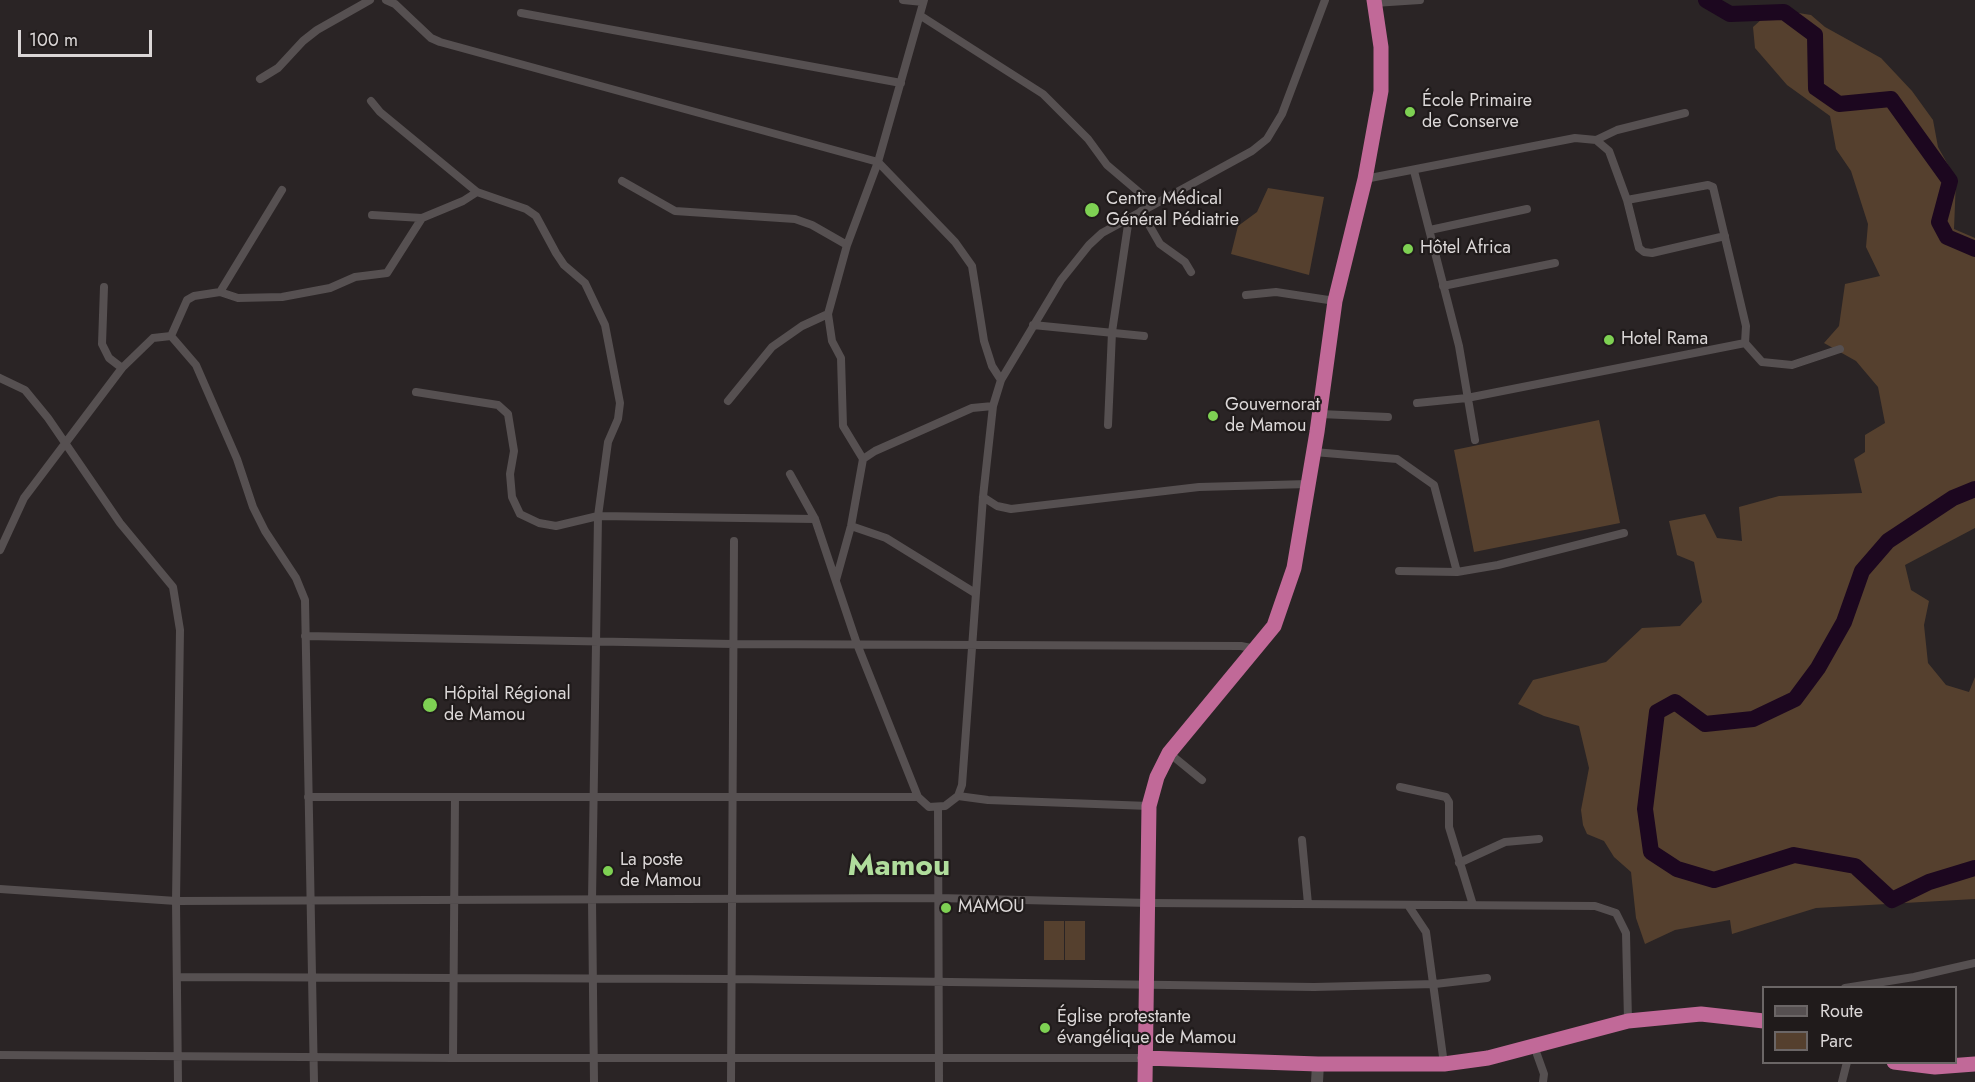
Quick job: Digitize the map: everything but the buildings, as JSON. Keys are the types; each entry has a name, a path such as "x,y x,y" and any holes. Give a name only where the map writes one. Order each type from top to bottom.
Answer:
{"highway":[{"path":"1145,1082 1149,806 1157,777 1169,753 1274,626 1294,568 1320,414 1335,301 1365,179 1382,91 1381,47 1374,1"},
{"path":"1145,1058 1318,1064 1444,1064 1488,1058 1629,1021 1701,1014 1762,1021"},
{"path":"1910,1064 1935,1067 1975,1064"}],"street":[{"path":"260,79 278,68 317,30 370,0"},
{"path":"386,0 395,4 431,38 440,42 878,162 955,242 972,266 984,341 992,366 1001,380"},
{"path":"863,459 843,426 841,358 832,341 828,314 847,245 878,162 921,16 924,1 903,0"},
{"path":"790,474 815,519 857,644 918,797 929,807 938,808 952,802 958,796 963,772 983,497 993,406 1001,380 1061,280 1089,245 1102,233 1252,151 1267,139 1282,114 1326,0"},
{"path":"1374,1 1420,0"},
{"path":"521,14 901,83"},
{"path":"921,16 1043,94 1088,139 1107,165 1153,204"},
{"path":"371,101 380,112 477,192 526,209 536,216 560,259 585,282 605,325 620,403 618,419 608,442 598,516 592,900 594,1082"},
{"path":"1365,179 1565,140 1596,140 1617,130 1686,113"},
{"path":"1596,140 1609,151 1627,200 1639,248 1644,252 1652,253 1725,236"},
{"path":"1414,171 1460,346 1475,440"},
{"path":"622,181 675,211 795,219 812,225 847,245"},
{"path":"1627,200 1708,185 1713,187 1746,326 1744,343"},
{"path":"220,292 282,190"},
{"path":"372,215 422,218 463,201 477,192"},
{"path":"1430,230 1527,209"},
{"path":"1141,211 1160,244 1185,262 1191,272"},
{"path":"171,336 187,300 204,293 220,292 238,298 282,297 330,288 356,277 387,273 422,218"},
{"path":"1108,424 1112,332 1129,218"},
{"path":"1443,286 1555,262"},
{"path":"104,287 102,344 109,358 122,368"},
{"path":"1246,295 1276,292 1335,301"},
{"path":"729,401 772,347 802,326 828,314"},
{"path":"1033,325 1144,336"},
{"path":"0,549 24,498 122,368 153,338 171,336"},
{"path":"171,336 196,365 237,459 253,507 265,531 296,578 305,600 314,1082"},
{"path":"1744,343 1762,362 1772,363 1792,364 1840,349"},
{"path":"1417,403 1467,398 1744,343"},
{"path":"0,378 25,390 48,418 120,523 173,587 180,630 176,901 178,1082"},
{"path":"416,392 498,405 508,414 514,451 510,474 512,497 520,514 539,523 556,526 598,516 815,519"},
{"path":"836,580 851,526 863,459 868,454 972,408 993,406"},
{"path":"1320,414 1388,417"},
{"path":"1314,452 1398,459 1434,485 1457,572"},
{"path":"983,497 996,506 1011,509 1199,487 1308,484"},
{"path":"851,526 886,538 975,592"},
{"path":"1399,571 1457,572 1498,566 1624,533"},
{"path":"731,1082 734,541"},
{"path":"305,636 734,644 1241,646 1257,649"},
{"path":"1169,753 1202,780"},
{"path":"1400,787 1446,796 1449,802 1449,827 1473,905"},
{"path":"308,796 918,797"},
{"path":"958,796 988,800 1149,806"},
{"path":"453,1059 455,797"},
{"path":"938,808 939,1082"},
{"path":"1459,863 1505,842 1539,839"},
{"path":"1302,840 1308,904"},
{"path":"0,889 176,901 312,903 938,898 1149,903 1594,906 1616,913 1626,933 1629,1021"},
{"path":"1408,905 1426,932 1435,984 1444,1064"},
{"path":"1852,986 1914,977 1975,963"},
{"path":"177,977 454,980 733,979 1314,987 1435,984 1487,978"},
{"path":"1534,1046 1544,1074 1543,1082"},
{"path":"0,1054 453,1059 1145,1058"},
{"path":"1317,1082 1318,1064"},
{"path":"1842,1082 1846,1064"}],"green space":[{"path":"1773,9 1811,15 1825,27 1881,58 1912,91 1933,120 1938,147 1956,179 1954,229 1975,238 1975,528 1905,565 1911,590 1929,601 1924,625 1928,663 1946,685 1969,692 1975,677 1975,899 1816,908 1732,934 1730,920 1675,930 1645,944 1636,918 1631,872 1614,857 1604,841 1587,834 1583,825 1581,810 1589,768 1579,726 1544,716 1518,704 1533,680 1606,662 1642,628 1680,626 1702,602 1694,562 1677,555 1669,521 1705,514 1717,538 1742,541 1739,507 1779,496 1862,493 1854,459 1865,452 1865,435 1885,423 1878,387 1856,361 1824,343 1839,326 1845,284 1880,276 1866,247 1868,224 1851,171 1836,149 1830,116 1787,85 1755,48 1753,27"},
{"path":"1268,188 1324,197 1309,275 1231,254 1238,226 1257,212"},
{"path":"1599,420 1620,523 1474,552 1454,450"},
{"path":"1044,921 1064,921 1064,960 1044,960"},
{"path":"1065,921 1085,921 1085,960 1065,960"}],"waterway":[{"path":"1706,0 1730,14 1784,12 1815,35 1816,88 1839,104 1891,99 1950,181 1939,222 1947,237 1975,249"},
{"path":"1975,489 1953,498 1888,541 1862,571 1844,622 1818,668 1795,699 1753,719 1705,724 1675,702 1657,712 1645,809 1651,852 1677,869 1714,880 1794,855 1855,866 1892,900 1929,882 1975,868"}],"place":[{"name":"École Primaire de Conserve","path":"1410,112"},
{"name":"Centre Médical Général Pédiatrie","path":"1092,210"},
{"name":"Hôtel Africa","path":"1408,249"},
{"name":"Hotel Rama","path":"1609,340"},
{"name":"Gouvernorat de Mamou","path":"1213,416"},
{"name":"Hôpital Régional de Mamou","path":"430,705"},
{"name":"La poste de Mamou","path":"608,871"},
{"name":"MAMOU","path":"946,908"},
{"name":"Église protestante évangélique de Mamou","path":"1045,1028"}],"district":[{"name":"Mamou","path":"899,868"}]}
